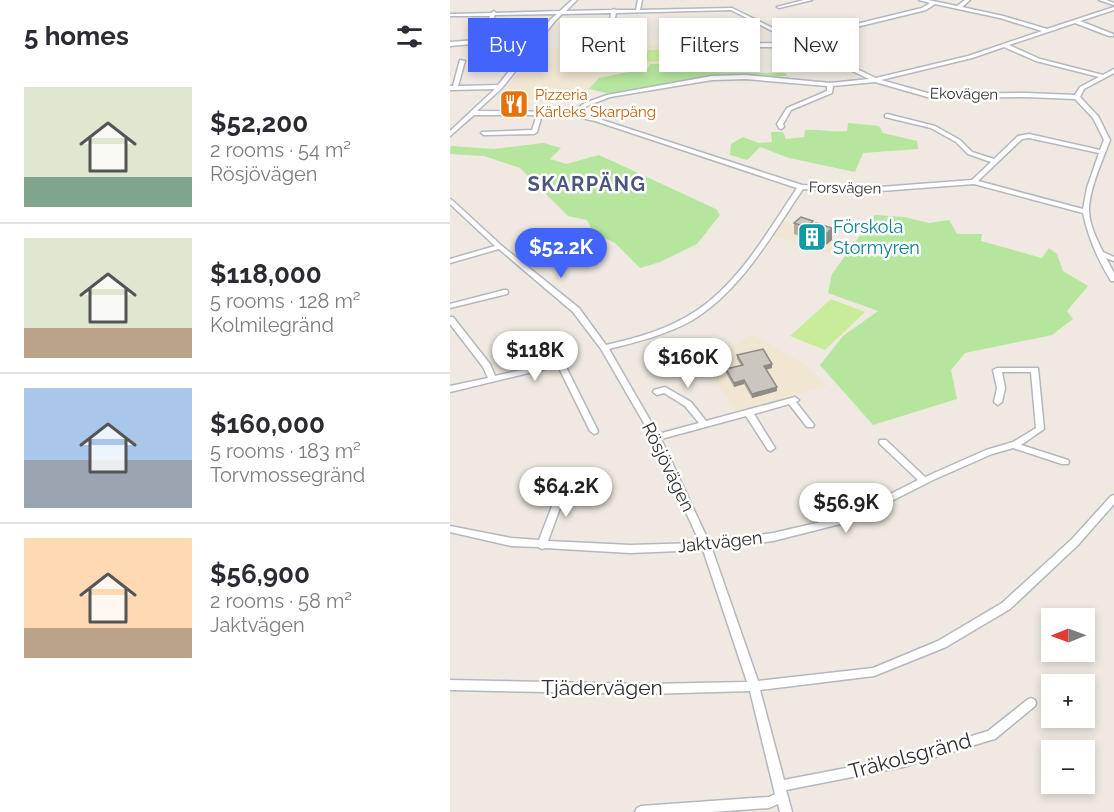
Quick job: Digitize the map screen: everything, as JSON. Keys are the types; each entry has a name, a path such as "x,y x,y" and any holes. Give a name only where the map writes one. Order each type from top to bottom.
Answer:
{"street":[{"path":"450,134 500,87 561,11 575,0"},
{"path":"638,10 640,0"},
{"path":"780,8 810,0"},
{"path":"921,0 1001,17 1047,31"},
{"path":"958,8 968,0"},
{"path":"1101,0 1114,4"},
{"path":"859,23 924,9 934,3"},
{"path":"572,114 587,104 609,96 712,78 764,78 830,85 875,80 970,57 1114,8"},
{"path":"450,15 494,12 732,9 772,29"},
{"path":"613,18 614,10"},
{"path":"491,18 494,12"},
{"path":"1075,21 1111,35"},
{"path":"450,44 468,43"},
{"path":"1004,45 1038,60 1101,76"},
{"path":"462,61 452,88 500,87"},
{"path":"1114,71 1082,88 1077,97 1096,117 1110,141 1103,152 1086,212 1101,254 1114,279"},
{"name":"Ekovägen","path":"858,72 875,80 932,96 1077,97"},
{"path":"781,128 780,124 789,109 830,92 830,85"},
{"name":"Forsvägen","path":"472,113 572,114 597,120 801,187 867,190 974,182 1086,212"},
{"path":"484,133 534,132 540,114"},
{"path":"887,116 933,126 958,141 970,153 993,161"},
{"path":"974,182 1020,137 1029,136 1103,152"},
{"path":"604,348 654,335 709,305 739,274 801,187"},
{"name":"Rösjövägen","path":"450,201 499,247 576,310 604,348 656,437 706,546 754,686 786,812"},
{"path":"450,261 499,247"},
{"path":"1101,254 1114,259"},
{"path":"450,306 504,292"},
{"path":"450,319 487,366 492,378"},
{"path":"450,389 560,363 594,432"},
{"name":"Jaktvägen","path":"450,529 511,542 630,549 706,546 773,537 849,519 924,481 989,452 1013,445 1040,429 1035,370 997,370 1001,388 998,402"},
{"path":"657,392 665,390 687,404 705,425"},
{"path":"656,437 793,401 810,425"},
{"path":"749,413 771,448"},
{"path":"883,442 924,481"},
{"path":"1013,445 1065,462"},
{"path":"542,545 565,483"},
{"name":"Tjädervägen","path":"450,685 647,690 754,686 874,672 942,644 1006,606 1075,542 1114,498"},
{"name":"Träkolsgränd","path":"781,791 903,762 991,735 1031,703"},
{"path":"641,812 769,802 781,791"}],"shaded area":[{"path":"647,46 659,46 659,64 651,64 648,68"},
{"path":"560,47 560,72 628,72 599,78 584,93 565,100 498,98 519,72 548,72 548,48"},
{"path":"783,221 846,243 838,256 772,235"},
{"path":"751,334 804,364 827,386 736,411 705,367"}],"green space":[{"path":"647,50 659,50 659,61 647,62"},
{"path":"650,64 659,64 659,72 786,73 787,76 711,77 610,94 589,89 599,78 628,72 647,72"},
{"path":"848,123 879,126 883,133 917,141 918,149 863,153 855,172 789,158 760,147 747,160 730,155 731,144 743,137 759,143 772,142 771,132 783,132 786,139 804,137 805,130 847,131"},
{"path":"544,143 561,148 550,159 566,164 599,155 716,209 720,215 697,244 660,262 640,268 615,243 593,232 587,220 568,216 520,168 484,156 450,154 451,146 494,149"},
{"path":"875,215 904,217 929,223 949,220 957,234 982,234 981,241 1042,258 1049,248 1057,254 1063,271 1088,286 1067,311 1073,319 1052,335 965,353 951,370 957,399 873,425 820,365 843,336 878,311 828,293 832,274"},
{"path":"831,299 865,312 825,350 790,336"}],"building":[{"path":"801,217 813,221 806,227 794,223"},
{"path":"816,223 832,228 826,234 809,229"},
{"path":"763,349 772,364 764,366 777,387 752,394 744,380 734,383 726,369 743,365 737,355"}],"place":[{"name":"Pizzeria Kärleks Skarpäng","path":"514,104"},
{"name":"Förskola Stormyren","path":"812,237"}],"district":[{"name":"SKARPÄNG","path":"587,184"}]}
